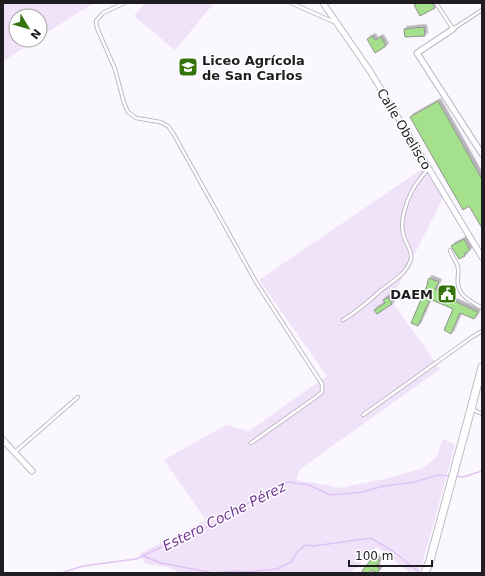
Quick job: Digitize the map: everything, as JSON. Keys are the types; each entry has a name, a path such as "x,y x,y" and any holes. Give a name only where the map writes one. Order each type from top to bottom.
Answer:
{"main road":[{"path":"425,573 430,560 482,367"}],"street":[{"name":"Calle Obelisco","path":"323,3 370,72 482,257"},
{"path":"453,29 417,53 482,154"},
{"path":"3,440 32,471"}],"lane":[{"path":"124,3 103,13 96,21 97,28 115,69 124,103 128,112 136,118 160,122 171,129 256,282 322,384 322,392 316,397 251,443"},
{"path":"291,3 337,24"},
{"path":"436,3 453,29 482,10"},
{"path":"343,320 401,276 409,263 411,256 402,232 405,207 412,191 421,177 429,169"},
{"path":"450,250 458,267 457,283 459,290 470,301 482,308"},
{"path":"363,415 482,331"},
{"path":"15,452 78,397"},
{"path":"471,409 482,414"}],"shaded area":[{"path":"3,3 92,4 48,32 48,8 8,8 8,48 24,48 5,60 3,57"},
{"path":"145,3 214,3 175,50 134,16"},
{"path":"425,167 443,198 391,300 440,369 300,469 296,480 339,488 385,479 423,468 437,456 443,439 455,445 419,573 410,573 377,547 351,573 180,573 167,567 146,564 139,554 206,520 164,460 226,425 249,431 327,376 259,280"}],"building":[{"path":"418,3 432,3 435,8 420,16 414,5"},
{"path":"424,27 425,36 405,37 404,29"},
{"path":"373,36 375,40 381,37 386,46 375,53 367,39"},
{"path":"438,101 482,179 482,228 469,206 463,210 410,117"},
{"path":"464,239 470,250 464,254 465,256 459,259 451,246"},
{"path":"429,278 439,282 435,289 440,291 439,294 478,312 474,319 460,313 451,334 444,330 453,309 430,299 418,326 411,323"},
{"path":"388,297 392,304 377,314 374,310 385,303 383,300"},
{"path":"374,556 380,561 376,566 380,569 377,573 372,570 370,573 364,573 362,571"}],"waterway":[{"name":"Estero Coche Pérez","path":"455,476 463,477 482,471"},
{"name":"Estero Coche Pérez","path":"61,573 83,566 136,559 209,526 280,484 288,482 309,485 330,495 363,492 383,486 415,482 438,475 451,476"},
{"path":"143,556 161,563 214,573 235,571 246,572 277,569 291,562 297,552 305,545 314,546 371,538 394,552 420,573"}],"place":[{"name":"Liceo Agrícola de San Carlos","path":"188,67"},
{"name":"DAEM","path":"447,294"}]}
